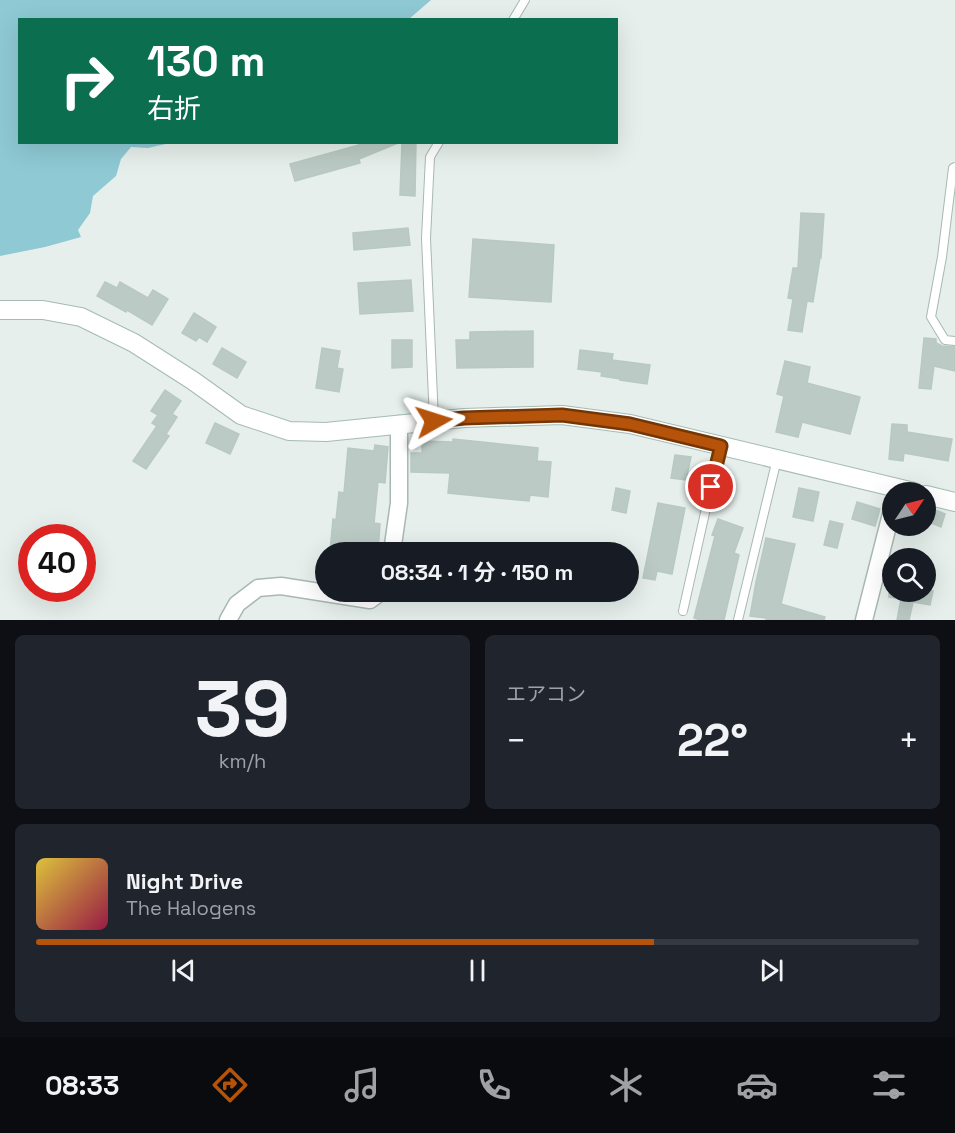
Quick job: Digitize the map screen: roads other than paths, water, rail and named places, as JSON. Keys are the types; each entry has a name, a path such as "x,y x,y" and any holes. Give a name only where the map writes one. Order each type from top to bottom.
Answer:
{"street":[{"path":"0,310 43,310 81,317 134,343 242,415 289,431 326,432 464,418 562,415 630,424 882,486"},
{"path":"393,542 399,503 399,424"},
{"path":"936,497 955,502"},
{"path":"864,620 885,536"},
{"path":"228,620 237,604 258,588 281,586 315,591"}],"lane":[{"path":"514,18 525,0"},
{"path":"434,421 426,237 430,157 438,144"},
{"path":"955,167 953,168 942,257 931,317 945,340 955,342"},
{"path":"682,611 721,446"},
{"path":"738,620 777,459"}],"water":[{"path":"0,0 431,0 410,18 18,18 18,144 166,144 148,148 131,147 121,159 116,176 93,196 90,213 78,230 81,237 0,256"}]}
